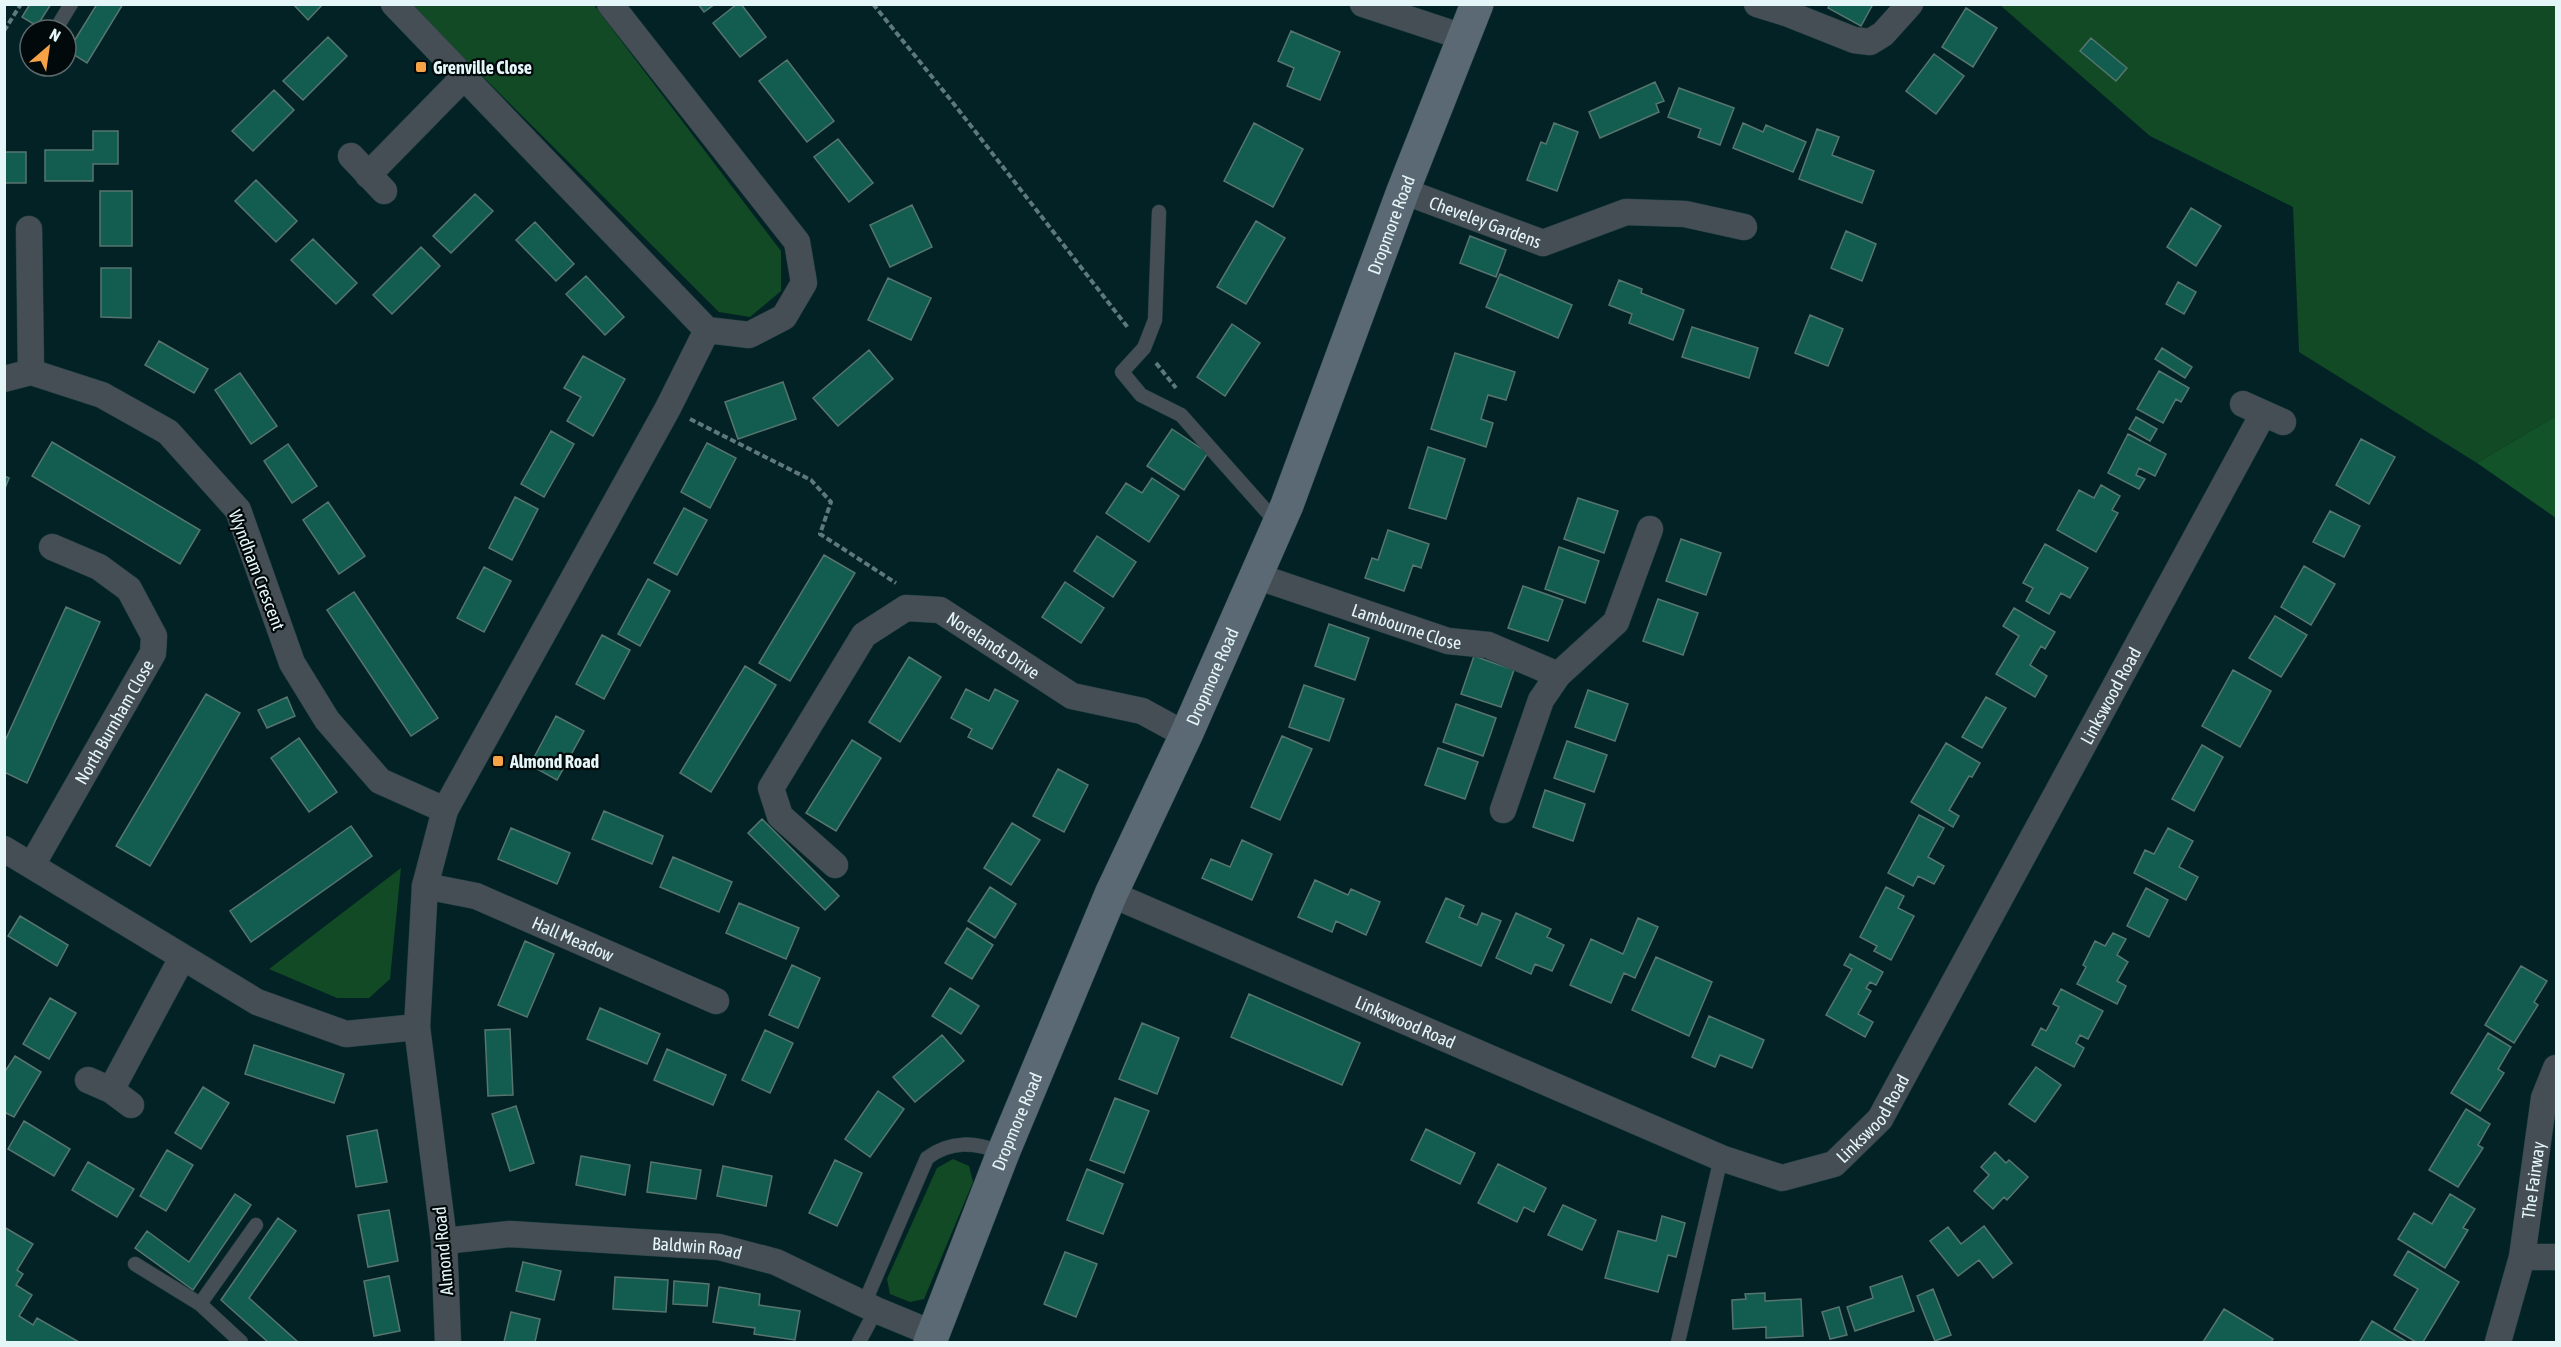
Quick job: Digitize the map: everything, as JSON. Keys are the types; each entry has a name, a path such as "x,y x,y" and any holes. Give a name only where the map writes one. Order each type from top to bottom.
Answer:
{"street":[{"path":"394,4 707,330 749,335 784,317 804,283 796,242 610,4"},
{"path":"1363,4 1463,37"},
{"name":"Dropmore Road","path":"932,1338 1003,1152 1111,894 1186,735 1279,525 1403,191 1477,4"},
{"path":"1757,4 1854,40 1870,42 1883,34 1910,4"},
{"path":"351,156 376,183 464,77"},
{"name":"Cheveley Gardens","path":"1403,191 1544,243 1626,212 1685,214 1744,227"},
{"path":"4,379 31,372 29,229"},
{"name":"Almond Road","path":"448,1342 444,1241 417,1028 424,886 445,810 668,408 707,330"},
{"name":"Wyndham Crescent","path":"31,372 102,395 168,432 238,510 292,663 327,720 380,781 445,810"},
{"name":"Linkswood Road","path":"1111,894 1721,1158 1782,1178 1834,1164 1880,1119 2263,413"},
{"path":"1503,810 1541,700 1558,675 1616,622 1650,529"},
{"name":"North Burnham Close","path":"32,865 153,653 154,636 129,589 99,567 52,546"},
{"name":"Lambourne Close","path":"1257,576 1448,641 1488,645 1558,675"},
{"path":"835,865 780,816 771,788 864,635 906,608"},
{"name":"Norelands Drive","path":"906,608 940,610 1072,696 1142,711 1186,735"},
{"path":"4,849 257,1002 346,1034 417,1028"},
{"name":"Hall Meadow","path":"424,886 476,896 716,1002"},
{"path":"88,1080 121,1097 182,958"},
{"name":"The Fairway","path":"2498,1342 2522,1257 2544,1098 2556,1068"},
{"name":"Baldwin Road","path":"444,1241 510,1234 718,1247 776,1262 932,1338"},
{"path":"2522,1257 2556,1257"}],"lane":[{"path":"63,18 71,4"},
{"path":"1159,212 1155,320 1144,348 1122,372 1141,395 1181,414 1279,525"},
{"path":"859,1342 870,1307 927,1158 941,1148 957,1145 986,1146 1003,1152"},
{"path":"1678,1342 1721,1158"},
{"path":"200,1304 256,1225"},
{"path":"135,1264 200,1304 241,1342"}],"path":[{"path":"4,31 21,4"},
{"path":"873,4 1178,391"},
{"path":"668,408 811,480 831,502 820,534 905,589 906,608"}],"green space":[{"path":"411,5 594,5 781,251 781,291 750,317 719,312"},
{"path":"2000,5 2556,5 2556,416 2477,463 2299,352 2293,207 2150,136"},
{"path":"2556,416 2556,518 2477,463"},
{"path":"401,868 390,979 369,998 337,998 269,969"},
{"path":"953,1159 969,1166 973,1182 924,1299 910,1302 890,1294 887,1279 937,1168"}],"building":[{"path":"30,4 51,4 42,18 22,17"},
{"path":"97,4 123,4 87,63 78,57 78,35"},
{"path":"293,4 323,4 308,20"},
{"path":"698,4 715,4 704,12"},
{"path":"737,4 741,4 766,37 740,57 713,23"},
{"path":"1830,4 1873,4 1861,26 1828,8"},
{"path":"1966,8 1997,28 1973,67 1942,47"},
{"path":"1291,31 1340,52 1320,100 1287,86 1294,68 1278,61"},
{"path":"328,37 347,56 303,100 283,81"},
{"path":"2091,38 2127,68 2116,81 2080,51"},
{"path":"1934,54 1964,76 1936,114 1906,91"},
{"path":"787,60 834,121 807,142 759,81"},
{"path":"1655,82 1664,101 1656,104 1659,112 1600,138 1589,112"},
{"path":"1679,88 1734,108 1720,145 1698,137 1701,129 1668,117"},
{"path":"274,90 294,110 253,151 232,131"},
{"path":"1254,123 1303,149 1273,207 1224,181"},
{"path":"1554,123 1578,132 1557,191 1527,180 1541,142 1546,144"},
{"path":"1743,123 1763,132 1766,125 1806,142 1793,172 1733,148"},
{"path":"1817,129 1839,137 1832,155 1874,171 1862,203 1799,179"},
{"path":"93,131 118,131 118,164 93,164 93,181 45,181 45,150 93,150"},
{"path":"838,139 873,183 849,202 814,157"},
{"path":"4,152 26,152 26,183 4,183"},
{"path":"256,180 297,221 276,242 235,201"},
{"path":"100,191 132,191 132,246 100,246"},
{"path":"475,194 493,211 451,253 433,236"},
{"path":"912,205 932,247 890,267 870,225"},
{"path":"2191,208 2221,226 2196,266 2167,247"},
{"path":"1256,221 1285,238 1246,304 1217,287"},
{"path":"535,222 574,264 556,281 516,240"},
{"path":"1846,231 1876,244 1862,281 1831,268"},
{"path":"1470,236 1506,250 1496,277 1460,263"},
{"path":"313,239 357,283 336,304 291,260"},
{"path":"421,247 440,266 392,314 373,295"},
{"path":"101,268 131,268 131,318 101,317"},
{"path":"1500,274 1572,305 1558,338 1486,307"},
{"path":"586,276 624,317 605,335 566,294"},
{"path":"888,278 931,298 911,340 868,320"},
{"path":"1619,280 1642,289 1641,293 1684,310 1673,340 1629,323 1632,314 1609,305"},
{"path":"2178,282 2196,292 2184,314 2166,304"},
{"path":"1810,315 1843,329 1828,366 1795,353"},
{"path":"1232,324 1260,343 1225,396 1197,377"},
{"path":"1692,327 1758,348 1749,378 1682,357"},
{"path":"159,341 208,369 194,393 145,365"},
{"path":"2162,348 2192,367 2185,378 2155,359"},
{"path":"869,350 893,379 838,426 813,398"},
{"path":"1455,353 1515,372 1506,400 1488,395 1481,419 1493,423 1486,447 1431,429"},
{"path":"583,356 625,379 593,436 567,421 581,397 564,388"},
{"path":"2159,371 2189,388 2181,402 2176,399 2163,423 2137,409"},
{"path":"240,373 277,426 251,444 215,390"},
{"path":"783,382 796,419 738,439 725,402"},
{"path":"2136,417 2157,429 2150,441 2129,429"},
{"path":"1172,429 1208,453 1184,490 1147,466"},
{"path":"551,431 574,444 544,497 521,484"},
{"path":"2128,434 2166,454 2155,476 2139,468 2136,475 2145,479 2139,489 2108,473"},
{"path":"2361,439 2395,457 2369,504 2336,485"},
{"path":"52,442 200,530 180,564 32,476"},
{"path":"707,443 736,458 710,508 681,492"},
{"path":"288,444 317,486 292,503 264,461"},
{"path":"1428,447 1465,459 1446,519 1409,508"},
{"path":"4,476 9,478 4,491"},
{"path":"1152,478 1179,496 1149,542 1106,513 1126,483 1142,493"},
{"path":"2101,485 2120,496 2112,510 2118,513 2096,552 2057,530 2079,490 2094,498"},
{"path":"515,497 538,509 512,560 489,548"},
{"path":"1578,498 1618,511 1604,553 1564,539"},
{"path":"328,502 365,556 339,574 303,520"},
{"path":"684,508 707,520 677,575 654,563"},
{"path":"2330,511 2360,526 2344,557 2313,542"},
{"path":"1388,530 1429,544 1421,568 1413,565 1404,591 1365,578 1372,558 1378,560"},
{"path":"1097,536 1136,562 1113,597 1074,571"},
{"path":"1681,539 1721,553 1706,595 1666,581"},
{"path":"2045,544 2088,568 2070,598 2061,593 2049,614 2026,601 2033,588 2023,583"},
{"path":"1559,547 1599,561 1585,603 1545,589"},
{"path":"824,555 855,573 790,681 759,663"},
{"path":"2304,566 2335,584 2311,625 2281,607"},
{"path":"484,567 511,581 484,632 457,618"},
{"path":"648,579 670,591 640,646 618,634"},
{"path":"1065,582 1104,608 1081,643 1042,617"},
{"path":"1523,586 1563,600 1548,641 1508,628"},
{"path":"354,592 438,718 411,736 327,610"},
{"path":"1658,599 1698,613 1683,655 1643,641"},
{"path":"66,607 100,622 27,783 4,772 4,743"},
{"path":"2014,608 2055,632 2045,649 2041,646 2030,665 2047,676 2035,697 1996,674 2019,636 2003,626"},
{"path":"2275,616 2307,635 2281,677 2249,658"},
{"path":"1329,624 1369,638 1355,680 1315,666"},
{"path":"602,635 630,650 604,699 576,684"},
{"path":"1474,656 1514,670 1501,707 1461,694"},
{"path":"909,657 941,677 900,742 869,722"},
{"path":"745,666 776,685 711,792 680,773"},
{"path":"2233,670 2271,691 2240,747 2202,726"},
{"path":"1304,685 1344,699 1329,741 1289,727"},
{"path":"966,689 989,701 995,689 1018,701 992,749 968,737 972,729 951,718"},
{"path":"1588,690 1628,704 1615,741 1575,727"},
{"path":"206,694 240,713 150,866 116,846"},
{"path":"287,697 295,716 267,728 258,710"},
{"path":"1986,697 2006,708 1982,748 1962,737"},
{"path":"1456,704 1496,718 1483,756 1443,742"},
{"path":"556,716 584,731 557,780 530,765"},
{"path":"1282,736 1312,749 1280,820 1251,807"},
{"path":"299,738 337,792 309,812 271,758"},
{"path":"852,740 881,758 836,831 806,813"},
{"path":"1567,741 1607,755 1594,792 1554,778"},
{"path":"1946,743 1980,763 1972,777 1969,776 1949,810 1959,816 1953,827 1911,802"},
{"path":"2202,745 2223,757 2194,811 2172,799"},
{"path":"1438,748 1478,762 1465,799 1425,785"},
{"path":"1058,769 1088,785 1064,832 1033,816"},
{"path":"1545,790 1585,804 1573,841 1533,827"},
{"path":"604,811 663,836 652,864 592,839"},
{"path":"1919,815 1944,828 1928,857 1944,866 1934,884 1918,876 1913,886 1888,873"},
{"path":"762,819 839,896 825,910 748,833"},
{"path":"1012,823 1040,840 1011,885 984,868"},
{"path":"351,826 372,856 251,942 230,911"},
{"path":"511,828 570,853 557,884 498,859"},
{"path":"2168,828 2193,841 2179,867 2198,877 2186,900 2134,873 2145,850 2154,854"},
{"path":"1242,840 1272,854 1252,900 1202,878 1211,859 1230,867"},
{"path":"673,857 732,882 719,912 660,887"},
{"path":"1315,880 1348,895 1351,889 1380,902 1366,935 1336,921 1332,932 1298,917"},
{"path":"990,887 1016,904 995,938 968,921"},
{"path":"1886,887 1904,896 1898,908 1914,916 1891,960 1874,951 1877,946 1860,937"},
{"path":"2146,888 2168,900 2149,937 2127,926"},
{"path":"1446,898 1464,906 1459,917 1477,925 1482,913 1501,921 1481,966 1426,942"},
{"path":"739,903 799,928 786,959 726,933"},
{"path":"1516,913 1551,929 1547,937 1564,945 1552,971 1535,964 1531,974 1496,958"},
{"path":"20,916 68,945 57,966 8,936"},
{"path":"1638,918 1658,927 1635,978 1624,973 1611,1003 1570,985 1591,939 1623,954"},
{"path":"967,928 993,945 972,979 945,963"},
{"path":"2113,933 2126,939 2117,955 2128,962 2117,981 2126,986 2117,1004 2077,984 2086,967 2083,965 2095,941 2105,946"},
{"path":"525,941 554,954 527,1017 498,1005"},
{"path":"1850,954 1883,972 1876,985 1870,982 1866,988 1871,991 1858,1014 1873,1022 1865,1037 1826,1015 1852,969 1844,965"},
{"path":"1656,957 1712,982 1689,1036 1632,1010"},
{"path":"792,965 820,978 798,1028 769,1015"},
{"path":"2521,966 2547,981 2534,1002 2538,1005 2514,1043 2485,1025"},
{"path":"950,988 979,1006 961,1034 932,1016"},
{"path":"2061,989 2103,1011 2088,1039 2080,1035 2076,1043 2084,1048 2074,1067 2032,1045 2041,1028 2046,1031 2059,1007 2053,1004"},
{"path":"1249,994 1360,1043 1342,1085 1231,1037"},
{"path":"50,998 76,1013 49,1059 23,1044"},
{"path":"600,1008 660,1034 647,1064 587,1039"},
{"path":"1709,1016 1764,1040 1752,1068 1720,1055 1715,1067 1692,1057"},
{"path":"1142,1023 1179,1038 1157,1094 1119,1079"},
{"path":"510,1029 513,1095 488,1096 485,1030"},
{"path":"765,1030 793,1043 770,1093 742,1080"},
{"path":"2488,1033 2511,1047 2498,1069 2504,1073 2480,1111 2451,1093"},
{"path":"942,1035 964,1061 915,1102 893,1077"},
{"path":"254,1045 344,1074 334,1103 245,1074"},
{"path":"667,1049 726,1075 713,1105 654,1080"},
{"path":"15,1056 41,1072 14,1117 4,1112 4,1073"},
{"path":"2036,1067 2061,1085 2035,1122 2009,1104"},
{"path":"203,1087 229,1103 201,1149 175,1133"},
{"path":"878,1091 904,1109 870,1157 845,1139"},
{"path":"1115,1098 1149,1111 1124,1173 1090,1160"},
{"path":"516,1106 534,1163 510,1171 492,1114"},
{"path":"2466,1109 2490,1124 2478,1145 2483,1148 2458,1187 2429,1170"},
{"path":"24,1121 70,1149 54,1176 8,1149"},
{"path":"1426,1129 1475,1153 1460,1184 1411,1160"},
{"path":"377,1130 387,1182 356,1187 347,1136"},
{"path":"167,1150 193,1165 166,1211 140,1196"},
{"path":"1995,1152 2006,1163 2009,1160 2028,1177 2007,1200 2004,1197 1993,1209 1974,1191 1989,1175 1981,1167"},
{"path":"581,1156 630,1165 625,1195 576,1185"},
{"path":"835,1160 862,1173 837,1226 809,1213"},
{"path":"88,1162 134,1189 117,1217 72,1190"},
{"path":"651,1162 701,1170 696,1199 647,1192"},
{"path":"1498,1164 1546,1188 1534,1212 1524,1207 1517,1222 1478,1203"},
{"path":"723,1166 772,1176 766,1206 717,1196"},
{"path":"1087,1169 1123,1184 1103,1234 1067,1220"},
{"path":"235,1194 251,1205 193,1290 135,1248 147,1231 189,1262"},
{"path":"2450,1194 2475,1209 2463,1228 2468,1230 2445,1268 2398,1239 2414,1213 2432,1224"},
{"path":"1563,1205 1596,1220 1582,1250 1548,1235"},
{"path":"389,1210 398,1261 368,1267 358,1215"},
{"path":"1662,1216 1685,1223 1676,1257 1668,1255 1658,1292 1605,1278 1618,1231 1656,1241"},
{"path":"278,1218 296,1231 249,1298 298,1342 268,1342 221,1300"},
{"path":"1984,1226 2012,1263 1993,1278 1979,1260 1958,1276 1930,1241 1948,1227 1961,1244"},
{"path":"4,1227 33,1244 17,1270 23,1274 16,1285 32,1295 19,1316 33,1325 37,1318 79,1342 9,1342 4,1340"},
{"path":"2408,1251 2459,1282 2423,1342 2416,1342 2394,1329 2418,1289 2394,1275"},
{"path":"1065,1252 1097,1264 1076,1317 1044,1304"},
{"path":"523,1262 561,1271 554,1300 516,1291"},
{"path":"389,1276 400,1331 374,1336 364,1281"},
{"path":"1902,1276 1914,1311 1855,1331 1847,1307 1873,1298 1870,1287"},
{"path":"615,1277 668,1280 666,1312 613,1309"},
{"path":"674,1281 709,1284 707,1306 673,1304"},
{"path":"719,1287 760,1294 759,1305 800,1311 795,1340 754,1334 755,1328 713,1322"},
{"path":"1933,1289 1951,1335 1935,1341 1917,1296"},
{"path":"1765,1293 1765,1301 1801,1299 1803,1336 1766,1338 1766,1327 1733,1329 1732,1300 1746,1299 1745,1294"},
{"path":"1839,1307 1847,1335 1830,1339 1822,1312"},
{"path":"2224,1309 2273,1339 2271,1342 2203,1342"},
{"path":"511,1312 540,1319 535,1342 504,1342"},
{"path":"2372,1321 2407,1342 2360,1341"}],"place":[{"name":"Grenville Close","path":"421,67"},
{"name":"Almond Road","path":"498,761"}]}
